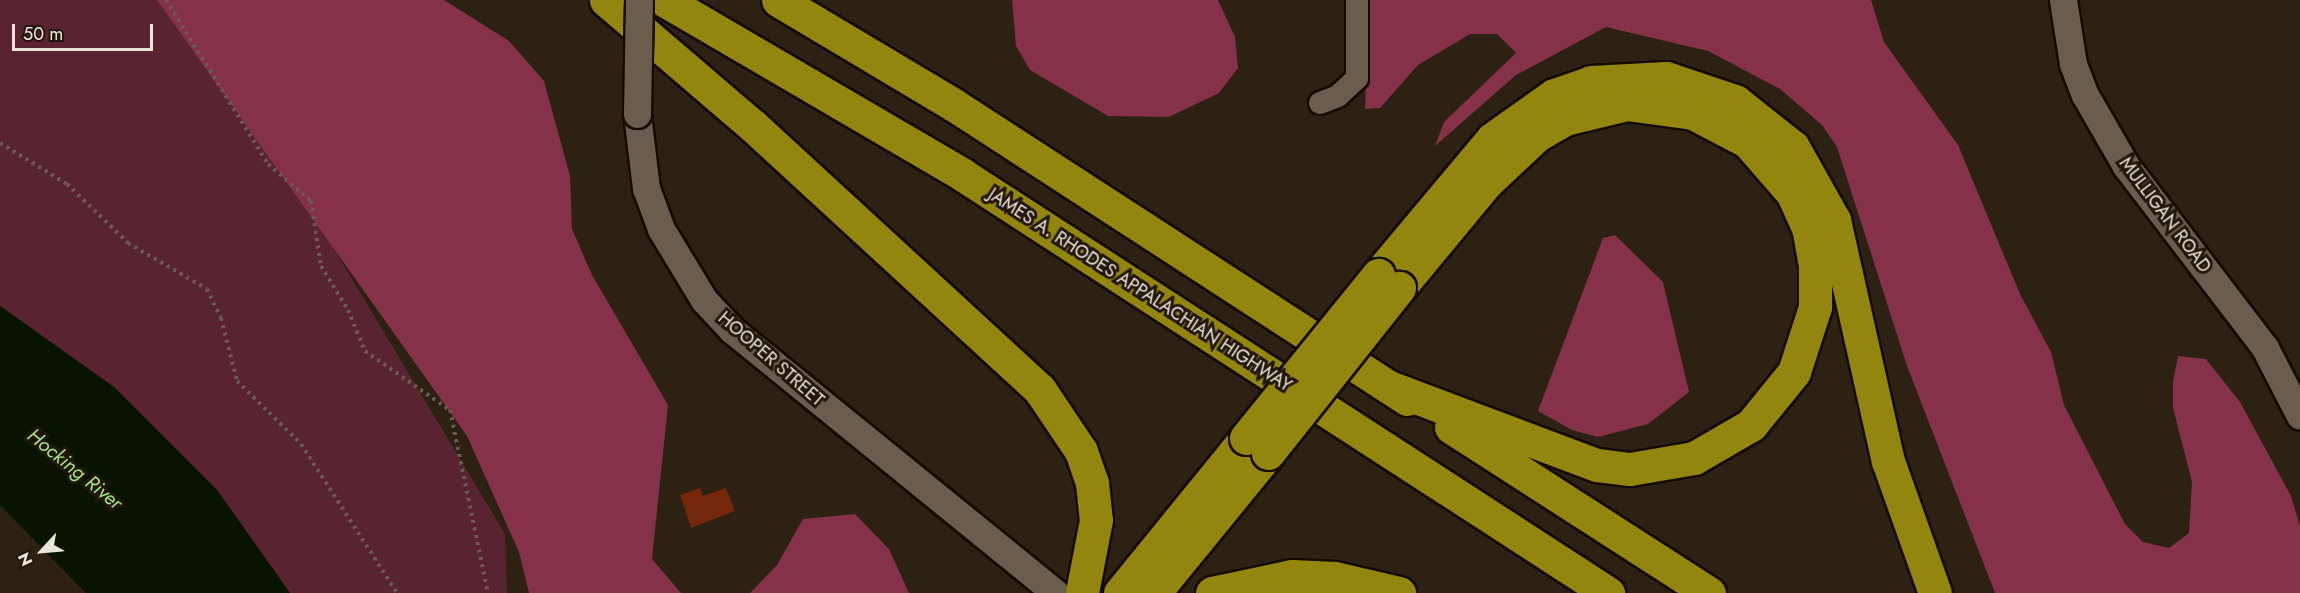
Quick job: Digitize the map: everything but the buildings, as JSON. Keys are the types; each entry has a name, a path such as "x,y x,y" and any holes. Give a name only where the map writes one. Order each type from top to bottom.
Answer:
{"highway":[{"path":"606,0 752,125 1040,390 1076,441 1092,483 1093,559 1082,593"},
{"name":"JAMES A. RHODES APPALACHIAN HIGHWAY","path":"664,0 963,175 1608,593"},
{"path":"778,0 954,105 1709,593"},
{"path":"1120,593 1257,445 1389,282 1492,139 1554,95 1591,82 1666,78 1735,101 1793,147 1834,220 1888,461 1935,593"},
{"path":"1389,282 1486,183 1536,136 1565,119 1627,104 1693,113 1748,142 1793,194 1808,228 1815,266 1815,307 1794,372 1750,424 1694,458 1630,469 1597,465 1389,387"},
{"path":"1154,593 1257,445"},
{"path":"1212,593 1292,576 1335,578 1399,593"}],"street":[{"name":"HOOPER STREET","path":"639,0 637,114 642,169 657,219 680,267 704,300 732,330 1056,593"},
{"path":"1320,103 1338,96 1357,78 1357,0"},
{"name":"MULLIGAN ROAD","path":"2063,0 2073,64 2085,95 2126,166 2265,348 2300,416"}],"path":[{"path":"166,0 268,164 311,201 321,266 348,310 365,351 450,410 488,593"},
{"path":"0,143 66,184 128,243 207,289 221,318 237,381 301,444 397,593"}],"shaded area":[{"path":"0,0 162,0 283,164 505,534 507,593 290,593 217,490 114,387 0,306"},
{"path":"157,0 444,0 509,41 544,81 570,176 572,229 592,275 668,405 652,559 681,593 529,593 519,552 467,436"},
{"path":"1012,0 1218,0 1235,37 1238,68 1219,93 1169,117 1108,116 1030,70 1016,46"},
{"path":"1369,0 1871,0 1884,42 1958,145 2020,294 2051,352 2064,405 2125,524 2143,542 2169,548 2189,533 2192,482 2173,408 2173,382 2178,356 2206,359 2240,402 2291,496 2300,526 2300,593 1995,593 1907,366 1837,147 1822,125 1780,89 1708,51 1606,27 1516,75 1435,146 1444,122 1516,53 1497,34 1470,34 1418,65 1380,108 1365,109"},
{"path":"1615,235 1663,282 1689,392 1648,424 1598,437 1572,430 1538,411 1603,238"},
{"path":"855,514 889,549 909,593 750,593 777,565 803,519"}],"water":[{"name":"Hocking River","path":"0,306 114,387 217,490 290,593 86,593 0,505"}]}
